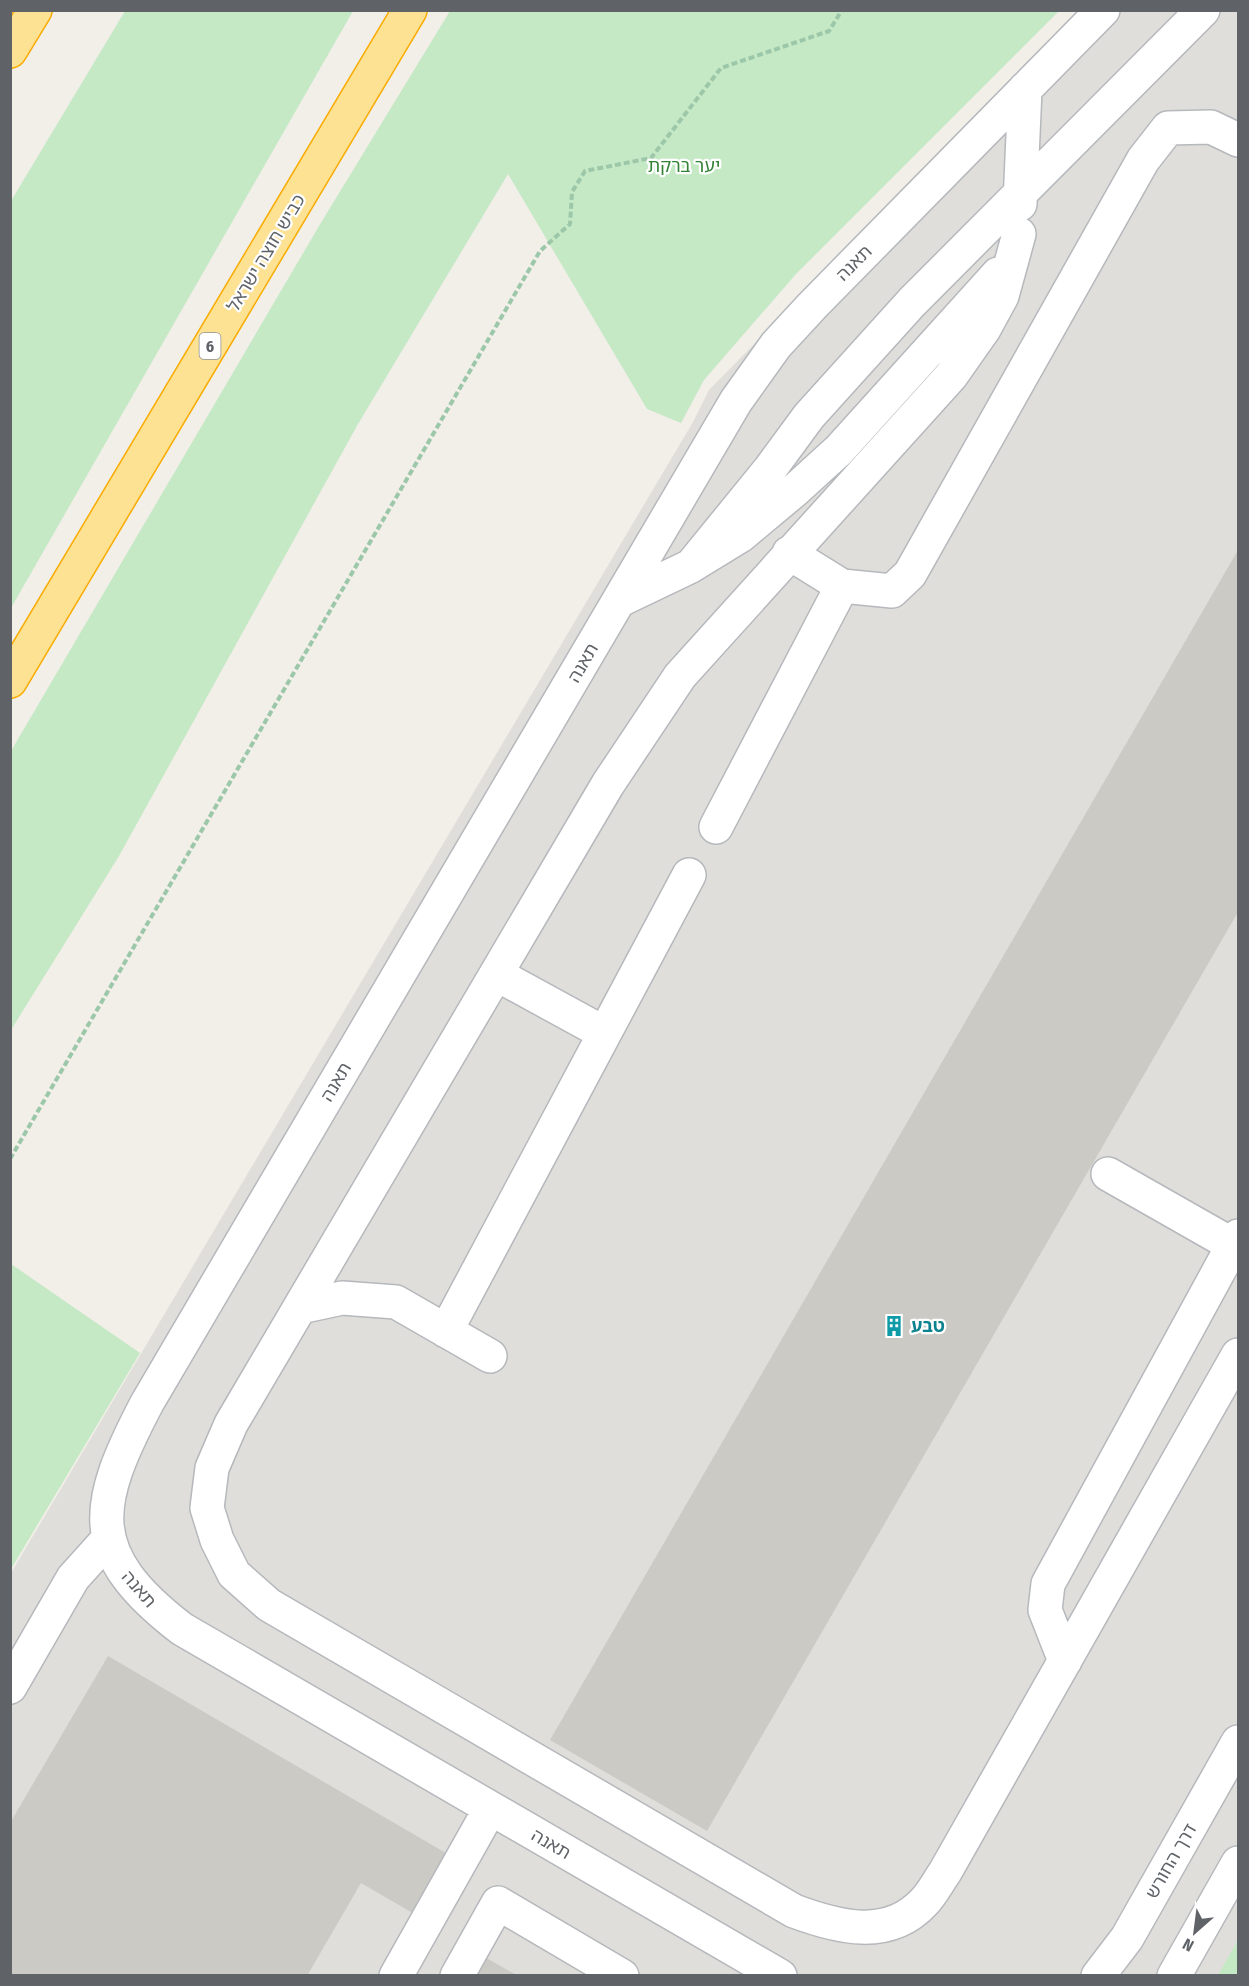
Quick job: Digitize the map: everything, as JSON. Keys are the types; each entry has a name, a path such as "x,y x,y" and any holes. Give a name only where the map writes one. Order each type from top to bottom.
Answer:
{"highway":[{"path":"10,51 35,10"},
{"name":"כביש חוצה ישראל","path":"10,681 410,10"}],"street":[{"name":"תאנה","path":"780,1976 182,1629 151,1605 129,1582 116,1560 109,1539 107,1512 112,1483 124,1448 147,1403 736,400 776,345 1103,10"},
{"path":"691,566 770,469 809,416 912,302 1203,10"},
{"path":"1025,89 1018,234 1002,296 984,329 951,376 680,676 608,784 231,1424 212,1468 207,1508 217,1540 234,1574 269,1605 794,1911 828,1924 864,1929 899,1922 924,1903 945,1872 1239,1355"},
{"path":"789,553 843,586 892,591 910,574 1143,160 1168,128 1211,127 1239,140"},
{"path":"620,600 691,566 740,536 839,450 1008,262 1018,234"},
{"path":"716,827 843,586"},
{"path":"446,1331 689,875"},
{"path":"496,974 604,1033"},
{"path":"1065,1661 1045,1610 1048,1584 1237,1243 1108,1174"},
{"path":"300,1307 342,1298 396,1302 490,1356"},
{"path":"10,1688 73,1578 109,1539"},
{"name":"דרך החורש","path":"1098,1976 1127,1938 1239,1742"},
{"path":"396,1976 490,1809"},
{"path":"1173,1976 1239,1863"},
{"path":"456,1976 498,1904 622,1976"}],"path":[{"path":"10,1159 540,251 570,224 572,192 585,171 651,158 721,68 829,31 842,10"}],"shaded area":[{"path":"1082,11 1238,11 1238,1975 11,1976 11,1573 693,422 709,390"}],"green space":[{"path":"125,11 353,11 11,608 11,201"},
{"name":"יער ברקת","path":"450,11 1059,11 796,274 704,380 681,423 647,409 508,174 358,424 119,856 11,1030 11,751 319,226"},
{"path":"11,1264 140,1353 11,1569"},
{"path":"1238,1940 1238,1975 1218,1975"}],"building":[{"name":"טבע","path":"1238,550 1238,912 707,1831 550,1740"},
{"path":"108,1656 451,1856 416,1915 361,1883 307,1976 10,1976 10,1823"},
{"path":"476,1952 518,1976 463,1976"}],"place":[{"name":"טבע","path":"894,1326"}]}
